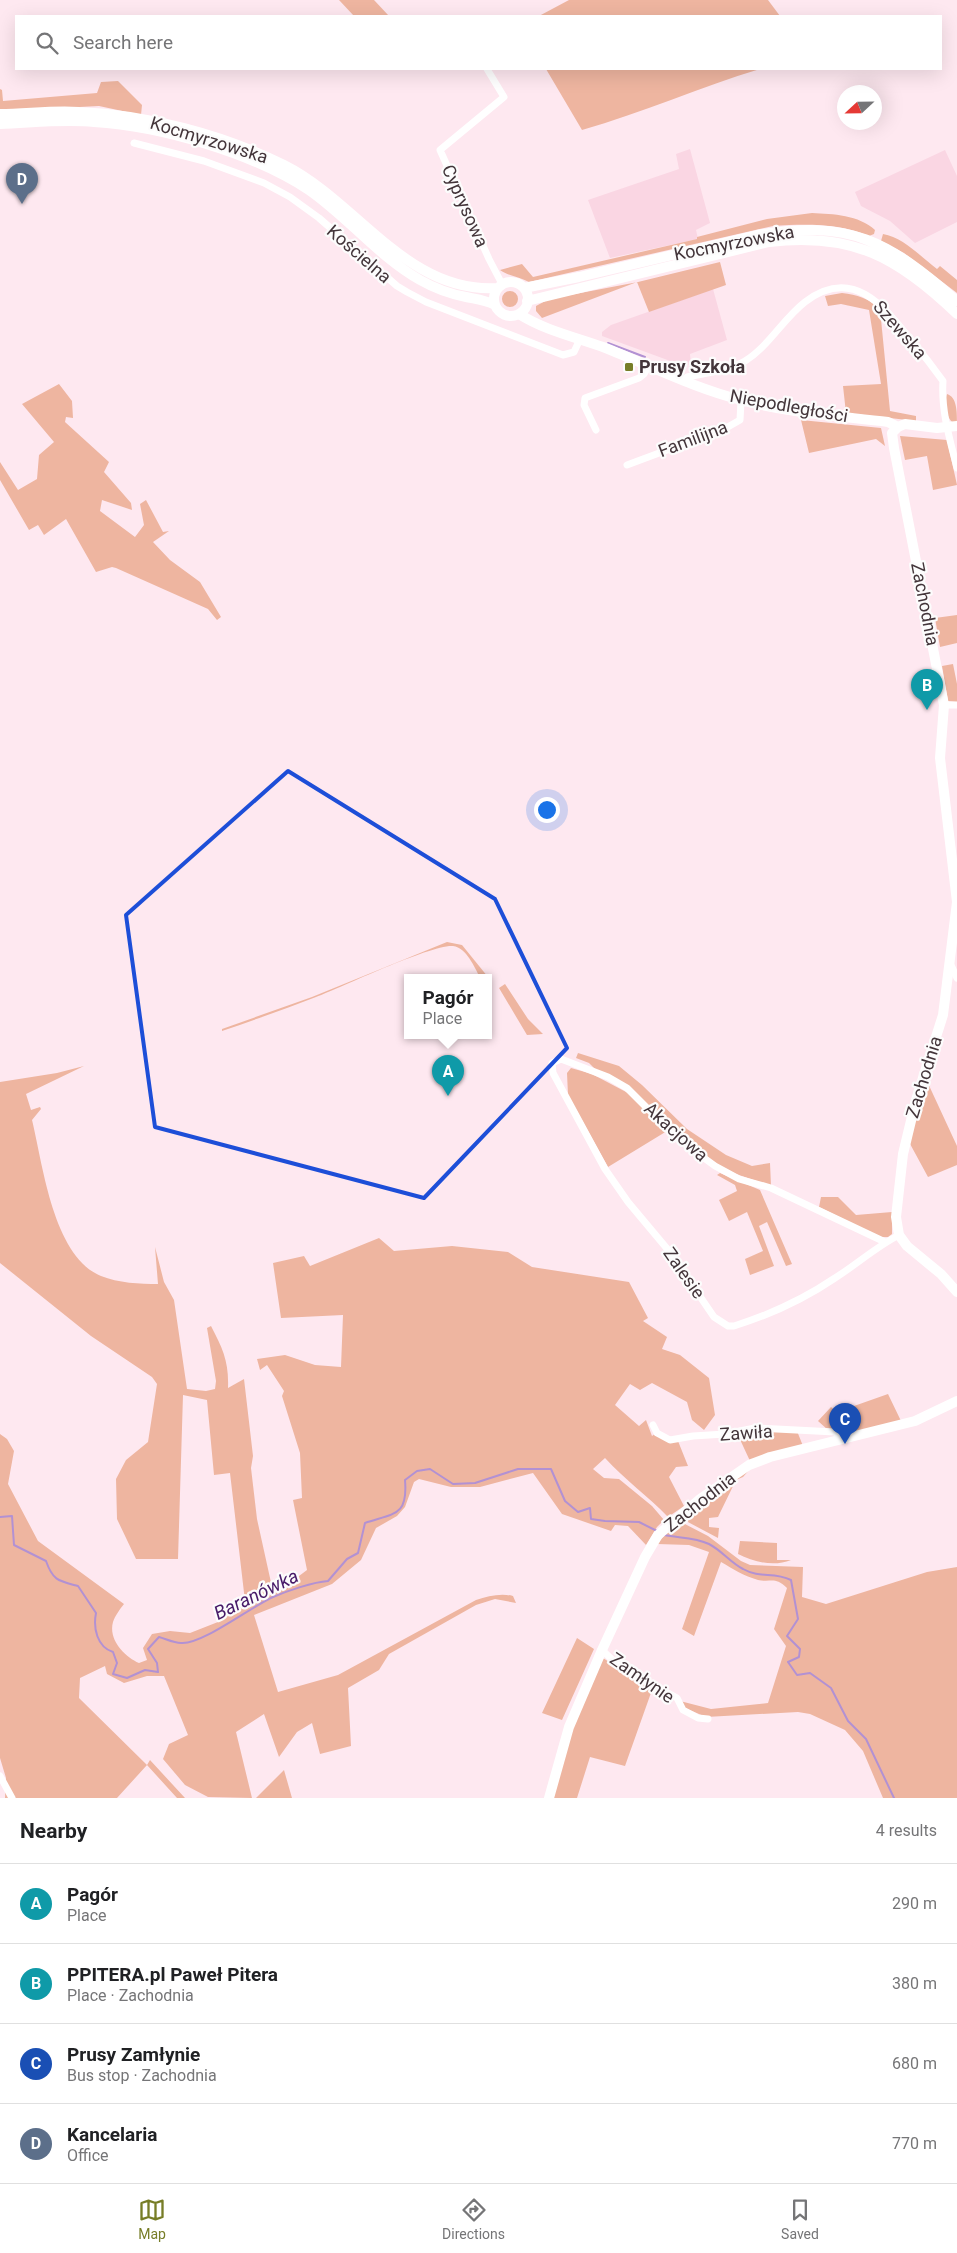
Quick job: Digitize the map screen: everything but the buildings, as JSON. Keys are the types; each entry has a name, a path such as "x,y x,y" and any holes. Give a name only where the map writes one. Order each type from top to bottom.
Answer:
{"main road":[{"name":"Kocmyrzowska","path":"0,114 69,112 124,116 179,128 245,148 284,165 322,188 405,259 433,276 472,288 500,286"},
{"name":"Kocmyrzowska","path":"0,124 62,121 109,123 189,140 245,158 281,174 308,190 331,206 406,271 422,281 452,294 488,301 495,305"},
{"name":"Kocmyrzowska","path":"524,288 757,235 785,230 817,229 845,233 881,246 906,259 957,301"},
{"name":"Kocmyrzowska","path":"524,307 769,242 809,238 848,244 886,259 903,269 957,314"},
{"path":"514,282 524,288 524,307 512,316 504,314 495,305 494,296 500,286 514,282"},
{"name":"Niepodległości","path":"524,307 541,325 685,381 742,400 769,407 888,422 898,427 905,424 952,427"},
{"name":"Zachodnia","path":"898,427 892,433 894,448 944,705 940,758 956,902 943,1015 918,1091 903,1154 896,1217 900,1235"},
{"path":"900,1235 907,1246 941,1274 957,1292"},
{"name":"Zachodnia","path":"548,1798 569,1727 645,1557 661,1532 700,1499 748,1465 770,1457 915,1421 957,1401"}],"street":[{"name":"Cyprysowa","path":"488,70 504,97 440,150 500,286"},
{"name":"Kościelna","path":"134,143 247,175 280,191 319,218 397,286 426,302 563,355 574,352 580,339"},
{"name":"Szewska","path":"685,381 686,377 723,370 745,361 760,349 809,300 826,292 852,289 875,299 939,375 943,382 942,396 952,427 957,468"},
{"path":"596,430 584,405 585,398 639,378 644,374 648,366"},
{"name":"Familijna","path":"627,465 726,428 740,420 742,400"},
{"path":"944,705 957,705"},
{"path":"950,965 957,978"},
{"name":"Akacjowa","path":"552,1063 561,1059 608,1077 627,1088 678,1139 715,1166 739,1179 770,1188 886,1242"},
{"name":"Zalesie","path":"552,1063 553,1073 605,1169 628,1202 669,1251 714,1317 721,1322 734,1326 769,1314 818,1289 886,1242 900,1235"},
{"name":"Zawiła","path":"653,1425 658,1433 670,1440 725,1434 755,1428 835,1432 843,1439"},
{"name":"Zamłynie","path":"602,1650 619,1666 677,1698 683,1710 698,1718 708,1719"},
{"path":"0,1776 12,1798"}],"highlighted area":[{"path":"288,771 495,899 567,1048 424,1198 155,1127 126,915"}],"shaded area":[{"path":"339,0 374,0 388,15 353,15"},
{"path":"569,0 768,0 779,15 541,15"},
{"path":"547,70 757,70 627,116 582,130"},
{"path":"118,81 142,105 141,115 99,106 0,111 0,89 2,90 3,101 97,93 101,82"},
{"path":"690,149 710,223 696,230 698,239 610,258 588,200 679,169 676,154"},
{"path":"945,150 957,176 957,222 915,243 890,221 861,206 855,192"},
{"path":"812,213 854,218 869,225 875,230 874,234 869,236 846,229 822,225 773,226 529,282 500,270 522,264 533,277 697,239 697,237 767,219"},
{"path":"883,234 905,243 937,269 940,266 957,280 957,293 904,253 881,241"},
{"path":"720,262 726,285 649,312 637,282"},
{"path":"636,282 542,318 536,311 536,306 549,299"},
{"path":"713,289 727,340 690,354 691,365 673,362 602,336 602,332 611,325"},
{"path":"510,291 516,293 518,299 516,305 510,307 504,305 502,299 504,293"},
{"path":"842,293 872,302 880,309 890,411 916,416 916,421 846,413 843,386 881,384 869,310 841,304 828,306 825,296"},
{"path":"59,384 72,401 73,418 66,417 65,422 109,462 104,472 131,503 132,510 102,500 100,511 135,537 144,525 140,504 146,500 163,532 169,531 153,542 170,560 200,582 221,617 217,620 208,609 116,568 112,567 96,572 66,519 44,535 38,525 29,530 0,480 0,462 18,490 37,479 39,455 54,442 22,404"},
{"path":"947,394 955,402 957,423 952,422 947,413"},
{"path":"801,420 881,428 885,446 876,439 809,453"},
{"path":"900,436 947,440 957,485 933,490 927,456 905,460"},
{"path":"957,615 957,643 940,647 935,618"},
{"path":"953,664 957,684 957,702 948,701 942,666"},
{"path":"447,942 462,945 486,974 478,974 470,959 458,947 442,947 386,967 316,997 222,1031 222,1029 312,997"},
{"path":"505,984 528,1019 543,1034 527,1035 499,988"},
{"path":"578,1053 619,1066 642,1085 687,1129 726,1155 752,1166 770,1163 771,1186 736,1174 717,1164 680,1137 629,1086 597,1071 589,1063 576,1058"},
{"path":"84,1066 26,1094 31,1110 40,1107 41,1109 32,1120 46,1184 61,1230 72,1250 85,1265 101,1276 122,1282 158,1284 155,1247 164,1282 174,1300 187,1389 206,1391 215,1389 216,1381 207,1328 211,1326 224,1356 228,1388 244,1379 253,1456 251,1468 257,1519 272,1587 287,1585 307,1570 293,1500 302,1498 300,1453 282,1396 284,1391 267,1365 260,1370 257,1359 285,1355 315,1365 341,1367 343,1315 281,1318 273,1263 304,1256 310,1266 379,1238 394,1251 452,1246 508,1252 532,1267 629,1282 648,1318 643,1321 667,1337 662,1349 680,1355 709,1378 715,1415 704,1430 692,1420 687,1402 652,1383 640,1390 630,1384 615,1405 639,1426 646,1420 652,1436 656,1433 678,1441 688,1466 676,1467 669,1477 684,1506 668,1517 605,1458 593,1469 604,1478 619,1479 652,1506 664,1520 657,1527 646,1545 628,1526 615,1525 611,1531 562,1514 533,1473 480,1487 451,1487 419,1479 414,1482 405,1507 397,1516 376,1528 361,1560 332,1584 254,1615 278,1692 338,1675 476,1600 504,1595 513,1596 516,1603 495,1599 476,1605 389,1654 379,1670 348,1688 351,1746 320,1754 312,1723 297,1732 279,1757 264,1714 236,1732 252,1798 208,1797 185,1785 163,1759 169,1744 188,1735 164,1676 147,1676 124,1683 107,1674 105,1666 80,1678 79,1698 147,1765 117,1798 5,1798 6,1778 0,1758 0,1434 7,1439 14,1451 8,1484 38,1541 124,1604 116,1615 112,1629 115,1641 128,1657 139,1663 147,1660 143,1648 152,1634 170,1631 190,1633 218,1622 215,1612 224,1612 245,1601 230,1473 214,1475 207,1400 183,1395 178,1559 136,1559 117,1519 116,1479 126,1460 148,1442 157,1384 152,1377 91,1336 0,1263 0,1082 57,1073"},
{"path":"571,1068 592,1074 628,1093 667,1131 608,1167 568,1095 567,1073"},
{"path":"926,1079 957,1146 957,1165 928,1177 909,1142"},
{"path":"720,1173 760,1190 792,1264 786,1266 767,1222 759,1226 774,1266 750,1275 745,1259 763,1251 747,1212 729,1221 719,1200 737,1191 735,1185 717,1175"},
{"path":"821,1197 838,1197 856,1215 892,1212 892,1234 888,1237 880,1237 819,1207"},
{"path":"888,1394 901,1421 842,1435 828,1430 818,1421 831,1407 837,1412"},
{"path":"756,1429 797,1431 803,1446 750,1461 737,1433"},
{"path":"751,1468 743,1477 736,1480 718,1517 709,1518 709,1527 719,1528 718,1538 686,1521 684,1517"},
{"path":"681,1522 708,1536 741,1561 750,1565 803,1567 802,1597 826,1604 927,1572 957,1567 957,1798 883,1798 863,1751 845,1730 810,1714 798,1712 706,1717 685,1708 680,1701 711,1709 768,1703 786,1646 774,1629 787,1588 776,1581 758,1580 721,1562 694,1636 682,1629 709,1552 689,1545 657,1544 672,1527"},
{"path":"740,1541 777,1543 777,1560 791,1560 778,1563 764,1563 750,1559 738,1554"},
{"path":"577,1638 594,1649 562,1720 542,1713"},
{"path":"603,1658 652,1690 625,1766 590,1757 577,1798 552,1798 573,1727"},
{"path":"150,1760 185,1798 177,1798 147,1765"},
{"path":"284,1770 292,1798 256,1798"}],"waterway":[{"path":"608,343 645,357"},
{"name":"Baranówka","path":"0,1517 12,1516 14,1545 46,1561 51,1573 58,1579 78,1586 96,1613 95,1625 97,1636 103,1646 113,1652 117,1663 113,1674 127,1678 145,1670 158,1672 157,1663 148,1649 159,1637 178,1643 190,1642 214,1632 273,1597 308,1585 328,1581 347,1559 358,1553 365,1523 392,1514 402,1507 405,1480 417,1471 430,1469 453,1484 475,1483 518,1469 551,1469 565,1501 578,1512 590,1508 591,1519 639,1522 657,1531"},
{"name":"Baranówka","path":"664,1535 704,1542 749,1572 785,1577 791,1580 798,1619 787,1636 800,1649 799,1657 788,1662 797,1675 810,1673 831,1688 848,1721 866,1739 894,1798"}],"place":[{"name":"Kancelaria","path":"22,204"},
{"name":"Prusy Szkoła","path":"629,367"},
{"name":"PPITERA.pl Paweł Pitera","path":"927,710"},
{"name":"Pagór","path":"448,1096"},
{"name":"Prusy Zamłynie","path":"845,1444"}]}
